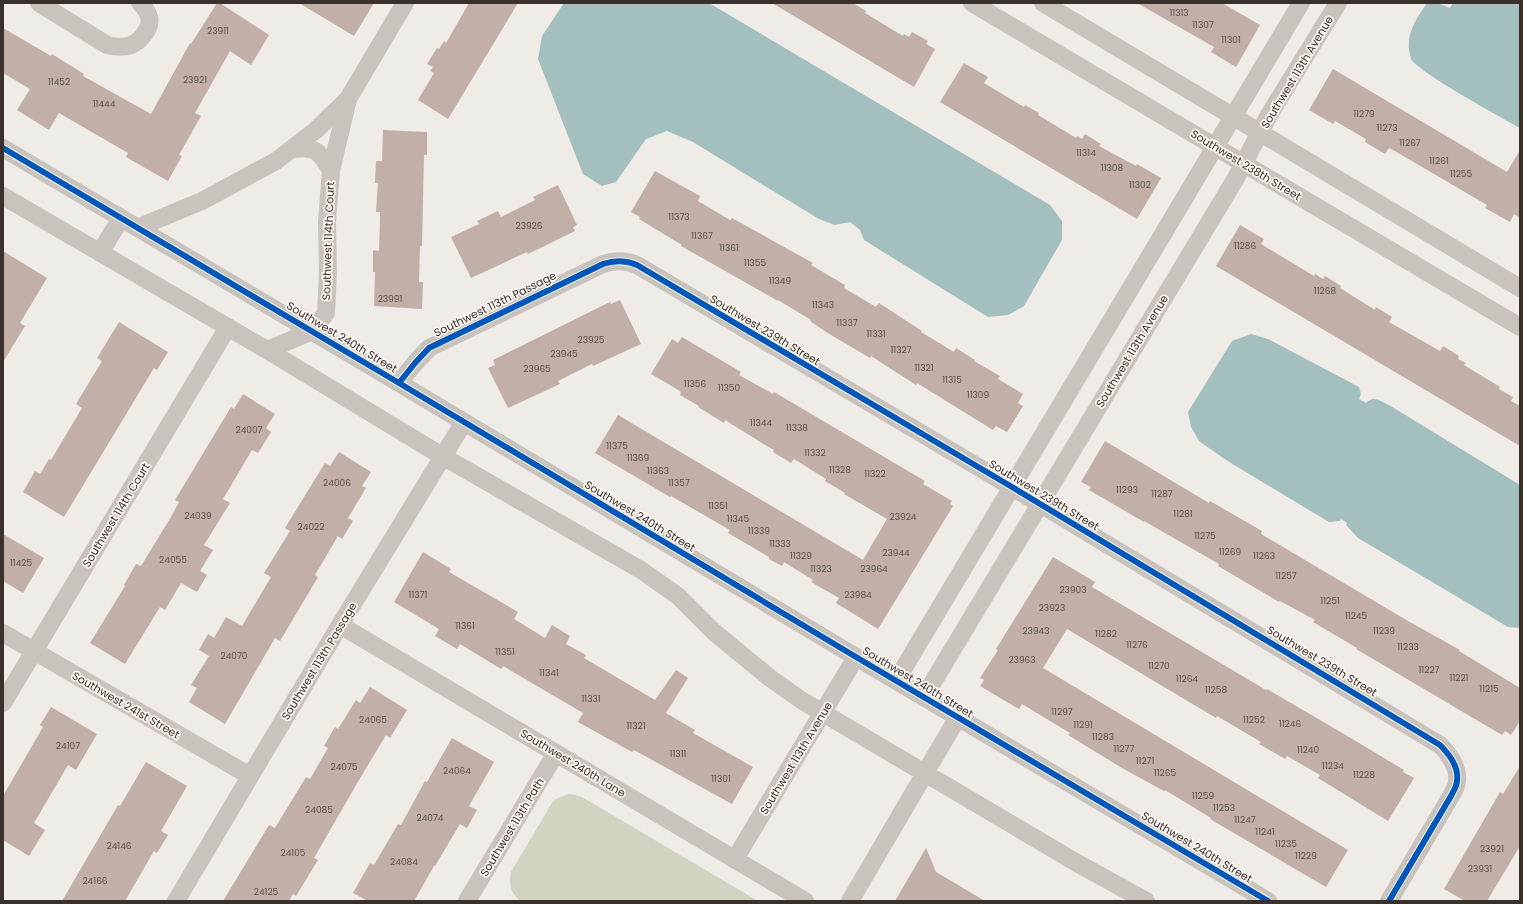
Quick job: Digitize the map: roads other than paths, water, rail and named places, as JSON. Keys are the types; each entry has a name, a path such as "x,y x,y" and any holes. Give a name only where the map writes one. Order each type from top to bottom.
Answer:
{"street":[{"path":"39,3 107,45 116,47 132,45 139,42 149,25 150,18 147,10 140,3"},
{"name":"Southwest 114th Court","path":"137,228 202,201 276,161 316,130 348,99 405,3"},
{"name":"Southwest 238th Street","path":"972,3 1520,327"},
{"path":"1043,3 1520,288"},
{"path":"896,681 1300,3"},
{"name":"Southwest 113th Avenue","path":"924,698 1338,3"},
{"name":"Southwest 114th Court","path":"313,331 326,313 328,272 327,222 331,171 348,99"},
{"name":"Southwest 240th Street","path":"3,148 313,331 924,698 1268,901"},
{"path":"292,149 304,148 314,150 324,159 331,171"},
{"path":"3,196 267,350 442,456 657,580 678,596 714,632 770,678 801,700 1078,863 1146,901"},
{"path":"100,253 121,218"},
{"name":"Southwest 239th Street","path":"612,261 626,262 644,269 1433,739 1445,750 1454,766 1457,774 1457,782 1455,789 1389,901"},
{"name":"Southwest 113th Passage","path":"399,383 414,363 429,348 594,267 612,261"},
{"name":"Southwest 114th Court","path":"3,703 228,327"},
{"path":"267,350 313,331"},
{"name":"Southwest 113th Passage","path":"176,901 340,625 464,422"},
{"name":"Southwest 240th Lane","path":"340,625 805,901"},
{"name":"Southwest 241st Street","path":"3,633 250,776"},
{"name":"Southwest 113th Avenue","path":"735,859 856,657"},
{"path":"850,901 958,717"},
{"name":"Southwest 113th Path","path":"468,901 556,753"}],"water":[{"path":"564,3 709,3 1050,205 1062,221 1062,240 1024,306 1008,315 988,317 864,240 860,230 850,222 835,225 819,219 693,142 667,131 646,139 616,182 602,186 583,174 538,59 542,36"},
{"path":"1427,3 1437,3 1450,8 1453,3 1520,3 1520,128 1428,74 1411,59 1409,43 1411,31 1416,19"},
{"path":"1251,334 1268,339 1359,387 1361,394 1359,399 1366,403 1374,399 1389,405 1520,485 1520,628 1508,627 1358,538 1346,525 1347,523 1341,519 1340,521 1329,522 1226,460 1199,441 1191,427 1188,412 1232,341"}]}
